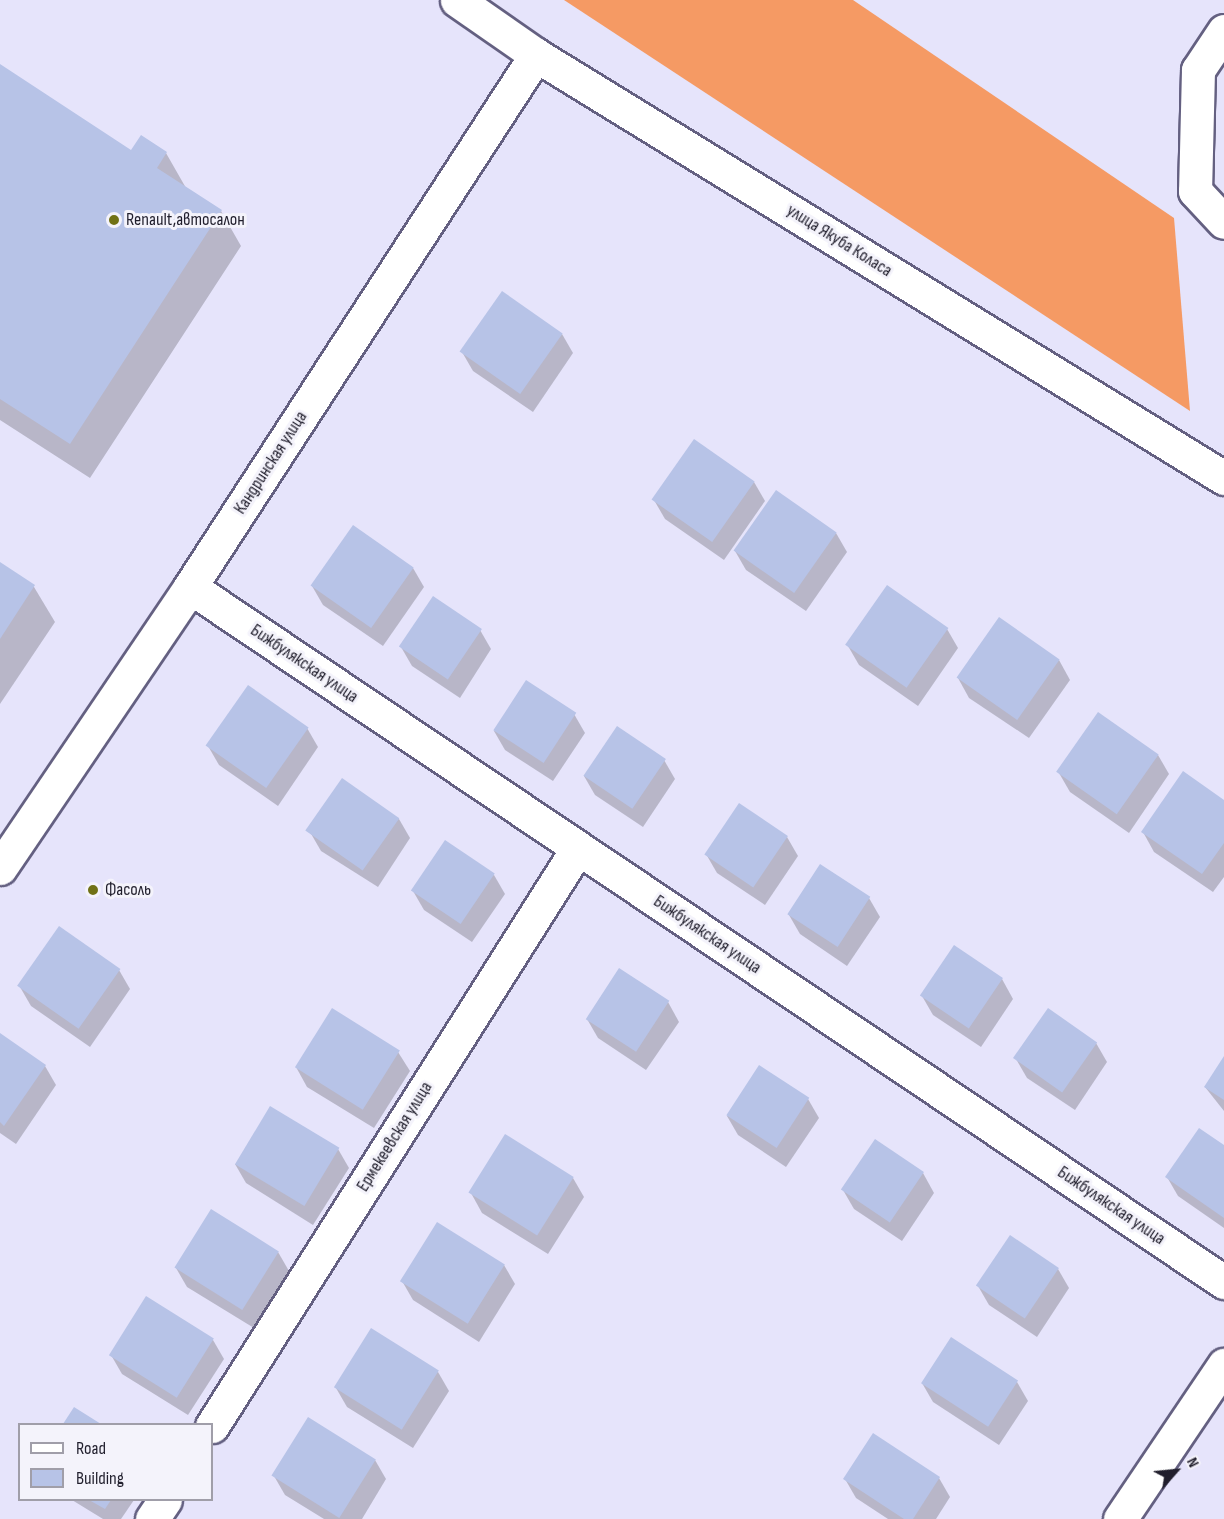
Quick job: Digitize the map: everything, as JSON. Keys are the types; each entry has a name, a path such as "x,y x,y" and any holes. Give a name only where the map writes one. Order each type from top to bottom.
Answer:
{"street":[{"name":"улица Якуба Коласа","path":"457,0 536,55 1223,474"},
{"path":"1224,31 1198,70 1196,191 1224,222"},
{"name":"Кандринская улица","path":"0,868 190,587 536,55"},
{"name":"Бижбулякская улица","path":"190,587 1224,1282"},
{"name":"Ермекеевская улица","path":"213,1424 578,848"},
{"path":"1120,1519 1224,1365"},
{"path":"152,1519 164,1501"}],"shaded area":[{"path":"564,0 853,0 1174,218 1190,411"}],"building":[{"path":"0,64 131,150 141,135 167,152 157,168 222,210 70,444 0,399"},
{"path":"502,291 563,333 520,394 460,352"},
{"path":"694,439 755,481 712,542 652,500"},
{"path":"776,490 837,532 794,593 734,551"},
{"path":"353,525 414,567 371,628 311,586"},
{"path":"0,562 35,585 0,639"},
{"path":"887,585 948,628 907,688 845,645"},
{"path":"433,596 482,629 448,680 399,647"},
{"path":"999,617 1060,659 1017,720 957,678"},
{"path":"526,680 576,713 544,763 493,730"},
{"path":"248,685 309,727 266,788 206,746"},
{"path":"1098,712 1159,754 1117,814 1056,772"},
{"path":"617,726 666,759 632,809 583,776"},
{"path":"1183,771 1224,800 1224,843 1202,874 1141,832"},
{"path":"342,778 399,818 363,871 305,830"},
{"path":"739,803 788,836 753,887 704,854"},
{"path":"445,840 495,874 461,924 411,891"},
{"path":"820,864 870,897 838,947 787,914"},
{"path":"59,926 120,969 79,1029 17,986"},
{"path":"954,945 1003,978 969,1029 920,996"},
{"path":"619,968 669,1001 636,1052 586,1019"},
{"path":"332,1008 400,1050 363,1110 295,1067"},
{"path":"1048,1008 1097,1042 1062,1092 1013,1058"},
{"path":"0,1033 46,1065 4,1126 0,1122"},
{"path":"1224,1056 1224,1100 1204,1087"},
{"path":"759,1065 809,1098 777,1148 726,1115"},
{"path":"270,1106 339,1148 304,1206 235,1164"},
{"path":"1199,1128 1224,1145 1224,1218 1165,1177"},
{"path":"505,1134 574,1177 537,1235 468,1193"},
{"path":"875,1139 924,1172 890,1223 841,1190"},
{"path":"211,1209 279,1251 242,1310 174,1268"},
{"path":"437,1222 505,1264 468,1324 400,1281"},
{"path":"1010,1235 1059,1268 1025,1319 976,1286"},
{"path":"146,1296 214,1338 177,1398 109,1355"},
{"path":"371,1328 439,1370 402,1430 334,1387"},
{"path":"951,1337 1018,1381 988,1427 921,1383"},
{"path":"74,1407 99,1423 64,1423"},
{"path":"308,1417 376,1459 339,1518 271,1476"},
{"path":"873,1433 940,1477 913,1519 904,1519 843,1479"},
{"path":"91,1501 110,1501 105,1509"}],"place":[{"name":"Renault,автосалон","path":"114,220"},
{"name":"Фасоль","path":"93,890"}]}
